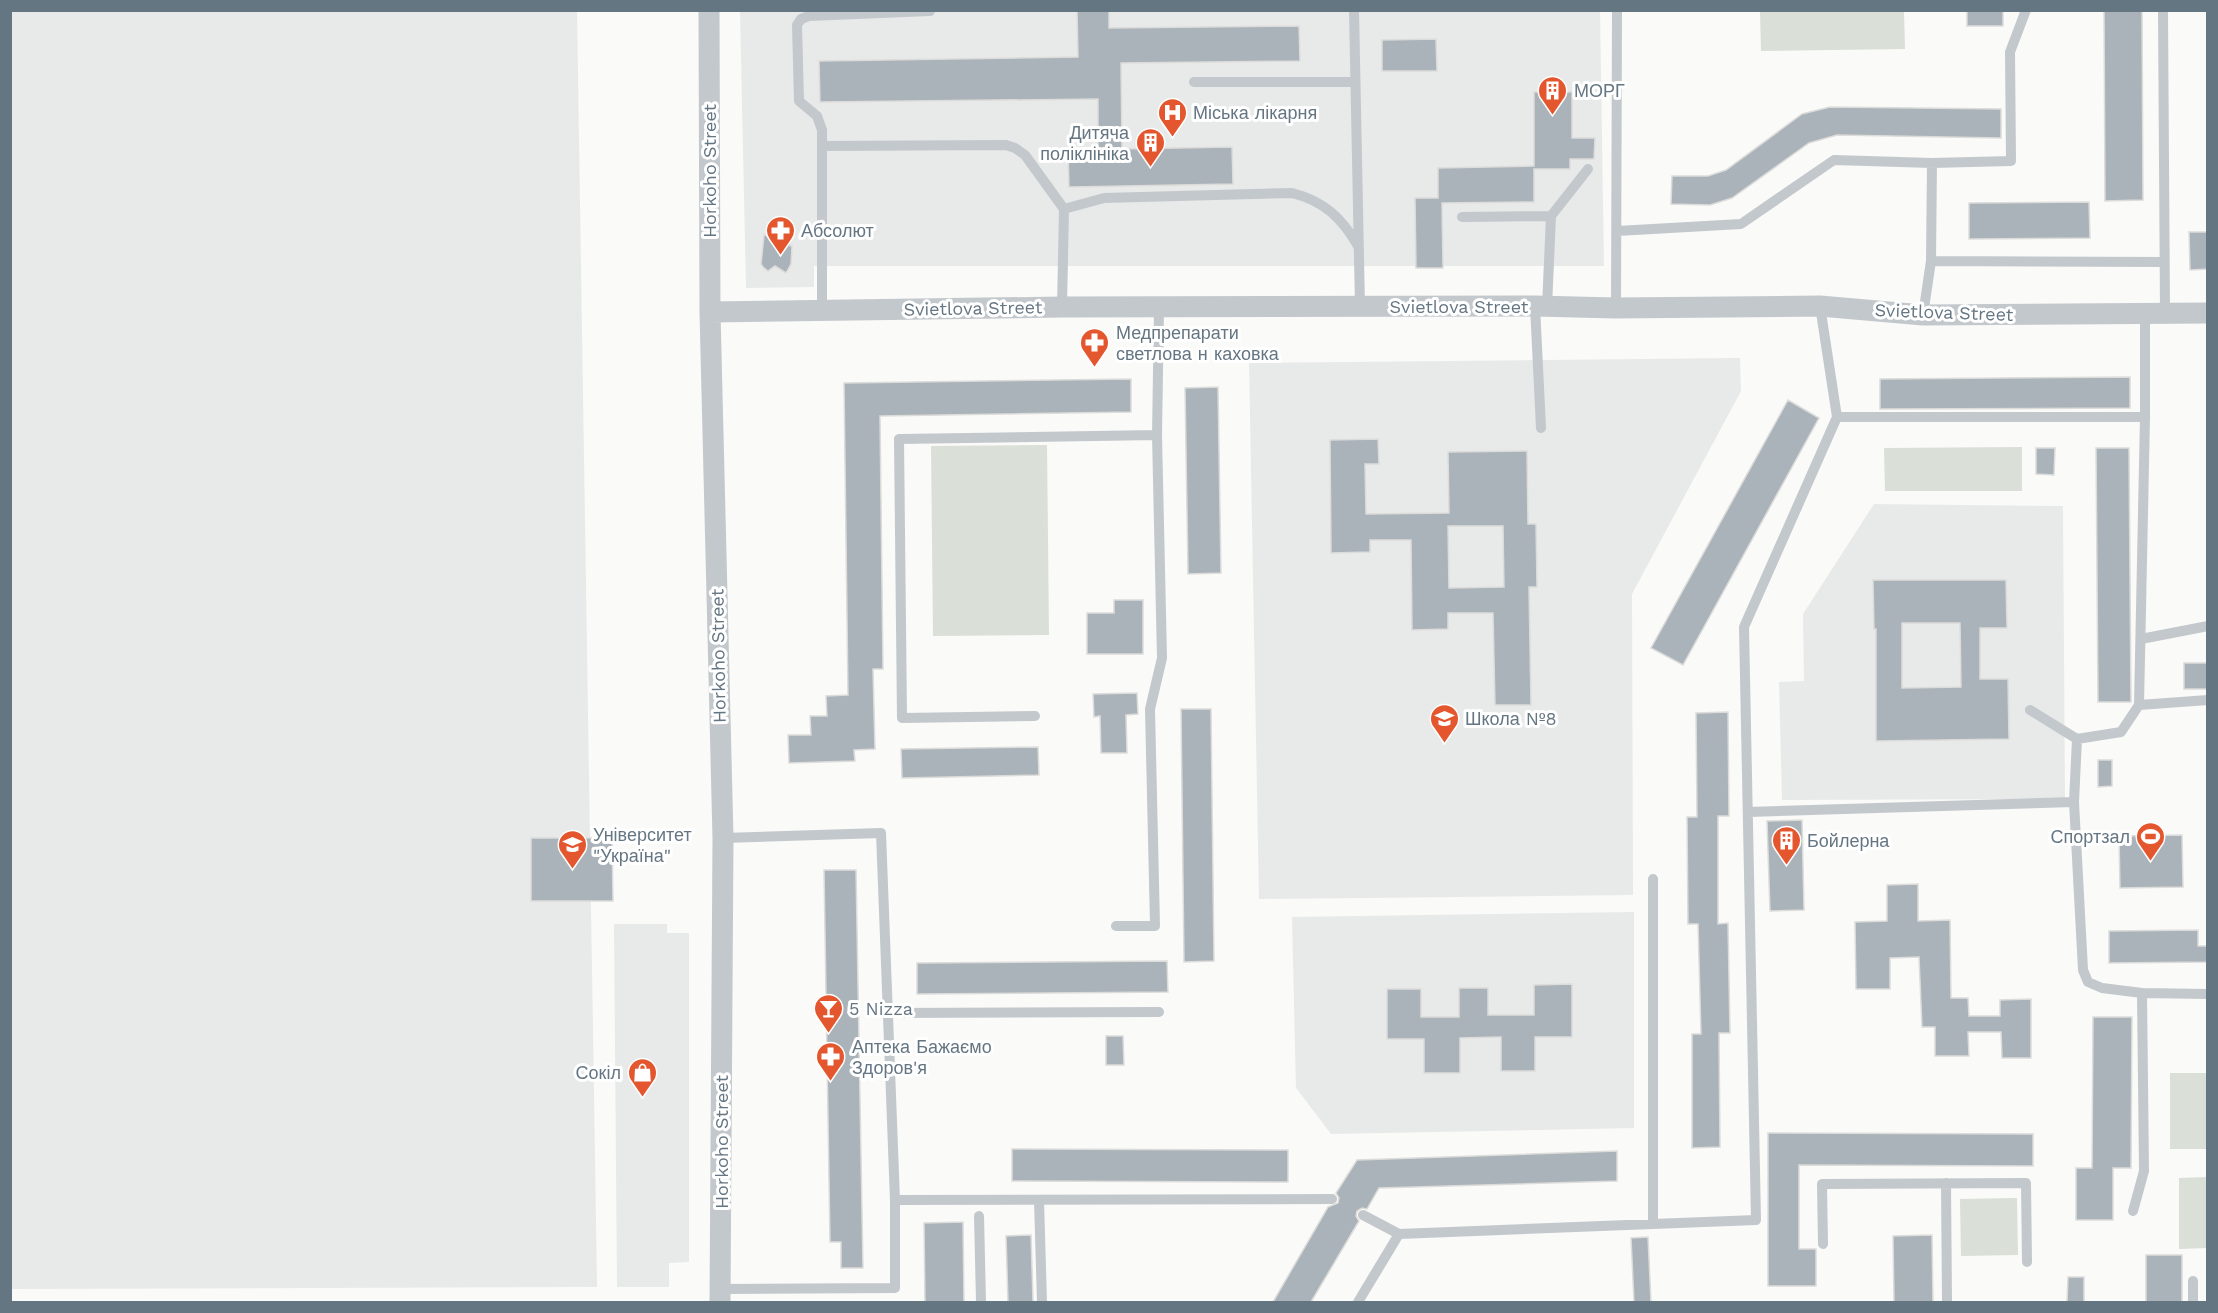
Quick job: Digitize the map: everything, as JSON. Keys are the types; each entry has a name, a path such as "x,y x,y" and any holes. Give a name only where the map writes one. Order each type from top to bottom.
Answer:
{"street":[{"name":"Horkoho Street","path":"709,10 710,312 723,838 720,1296"},
{"name":"Svietlova Street","path":"710,312 1062,307 1820,306 1923,315 2208,313"}],"lane":[{"path":"1354,10 1360,307"},
{"path":"1616,308 1617,10"},
{"path":"1617,231 1741,224 1834,160 1932,163 2011,161 2010,52 2026,10"},
{"path":"2030,710 2077,738 2121,732 2139,705 2145,417 2155,313 2164,262 2163,10"},
{"path":"822,310 822,130 817,116 799,101 796,30 801,20 809,16 930,11"},
{"path":"1194,82 1355,82"},
{"path":"822,146 1006,145 1015,148 1025,155 1064,208 1062,307"},
{"path":"1923,315 1931,261 1932,163"},
{"path":"1541,428 1541,306 1551,216 1588,169"},
{"path":"1064,208 1104,198 1292,193 1314,200 1334,212 1349,229 1358,246"},
{"path":"1462,217 1551,216"},
{"path":"1931,261 2164,262"},
{"path":"1363,1215 1399,1234 1756,1220 1744,627 1837,417 1820,306"},
{"path":"1116,926 1155,926 1150,709 1162,658 1157,435 1159,308"},
{"path":"1837,417 2145,417"},
{"path":"1035,716 902,718 899,439 1157,435"},
{"path":"2141,639 2208,626"},
{"path":"2139,705 2208,700"},
{"path":"2077,738 2074,802 2083,970 2088,982 2102,988 2142,993 2208,994"},
{"path":"1748,812 2074,802"},
{"path":"720,1296 895,1288 895,1200 881,833 723,838"},
{"path":"1653,879 1653,1224"},
{"path":"2133,1211 2144,1172 2142,993"},
{"path":"888,1012 1159,1012"},
{"path":"1946,1183 1947,1302"},
{"path":"1823,1244 1822,1184 2026,1183 2027,1262"},
{"path":"895,1200 1332,1199"},
{"path":"1039,1200 1042,1302"},
{"path":"979,1216 981,1302"},
{"path":"1358,1302 1399,1234"},
{"path":"2193,1281 2193,1302"}],"shaded area":[{"path":"10,11 577,11 597,1287 11,1289"},
{"name":"Міська лікарня","path":"740,11 1600,11 1604,266 814,266 814,287 746,288"},
{"path":"1760,11 1904,11 1905,49 1761,51"},
{"name":"Школа №8","path":"1740,358 1741,391 1632,594 1633,895 1259,899 1249,363"},
{"path":"1047,445 1049,635 933,636 931,446"},
{"path":"2022,447 2022,491 1885,491 1884,448"},
{"path":"1874,504 2063,506 2065,799 1782,800 1779,682 1804,681 1803,614"},
{"path":"1634,912 1634,1128 1331,1134 1296,1088 1292,917"},
{"name":"Сокіл","path":"614,924 667,924 667,933 689,933 689,1262 669,1263 669,1287 617,1287"},
{"path":"2170,1073 2207,1073 2207,1149 2170,1149"},
{"path":"2207,1177 2207,1248 2179,1249 2179,1178"},
{"path":"2017,1198 2018,1255 1961,1256 1960,1199"}],"building":[{"name":"Міська лікарня","path":"1077,10 1109,10 1109,28 1299,26 1300,61 1121,63 1122,149 1232,147 1233,184 1069,187 1068,150 1098,149 1098,99 820,102 819,61 1078,57"},
{"path":"1967,10 2003,10 2003,26 1967,26"},
{"path":"2104,10 2142,10 2143,200 2105,201"},
{"path":"1436,39 1437,71 1382,71 1382,40"},
{"path":"1534,92 1572,92 1572,138 1595,138 1594,159 1570,159 1570,169 1534,169 1534,202 1442,203 1443,268 1416,268 1415,198 1438,198 1438,168 1534,166"},
{"path":"1830,107 2001,109 2001,138 1837,135 1809,143 1732,198 1710,205 1671,204 1672,176 1708,176 1726,170 1802,114"},
{"path":"2089,202 2090,238 1969,239 1969,203"},
{"path":"2189,232 2208,232 2208,269 2190,270"},
{"path":"764,235 790,237 791,264 786,273 775,266 768,271 761,264"},
{"path":"2130,377 2130,408 1880,409 1880,379"},
{"path":"1131,379 1131,412 880,416 883,669 873,669 875,749 854,750 855,761 789,763 788,735 811,735 810,716 827,716 826,696 848,695 844,383"},
{"path":"1218,387 1221,573 1188,574 1185,388"},
{"path":"1788,400 1819,418 1683,665 1651,648"},
{"path":"1378,439 1379,464 1365,464 1366,514 1449,513 1448,452 1527,451 1528,524 1536,524 1537,587 1529,587 1531,705 1495,705 1493,613 1448,613 1448,629 1412,630 1411,540 1370,540 1370,552 1331,553 1330,440","holes":["1448,526 1503,526 1504,587 1449,588"]},
{"path":"2036,448 2055,448 2054,475 2036,474"},
{"path":"2096,448 2129,448 2131,702 2098,702"},
{"path":"1873,580 2006,580 2007,628 1980,628 1980,679 2008,679 2009,739 1876,741 1876,629 1874,629","holes":["1902,623 1960,623 1961,687 1902,688"]},
{"path":"1114,600 1143,600 1143,654 1087,654 1087,613 1114,613"},
{"path":"2184,663 2208,663 2208,689 2184,689"},
{"path":"1137,693 1138,714 1126,715 1127,753 1101,753 1100,716 1094,717 1093,694"},
{"path":"1181,709 1211,709 1214,961 1184,962"},
{"path":"1728,712 1729,816 1718,816 1718,924 1728,923 1730,1033 1719,1033 1720,1147 1692,1148 1692,1034 1701,1034 1698,924 1688,924 1687,817 1697,817 1696,713"},
{"path":"1038,747 1039,775 902,778 901,749"},
{"path":"2098,760 2112,760 2112,786 2098,787"},
{"name":"Бойлерна","path":"1802,820 1804,910 1770,911 1767,821"},
{"name":"Спортзал","path":"2182,835 2183,887 2120,888 2119,836"},
{"name":"Університет \"Україна\"","path":"531,838 612,838 613,901 531,901"},
{"path":"824,870 856,870 863,1268 841,1268 841,1242 830,1242"},
{"path":"1918,884 1918,921 1950,920 1951,998 1968,998 1969,1016 2000,1016 2000,1000 2031,999 2031,1058 2002,1058 2001,1032 1968,1032 1969,1056 1935,1056 1935,1027 1922,1027 1919,957 1890,958 1890,989 1856,989 1855,922 1887,921 1887,885"},
{"path":"2198,930 2198,946 2208,946 2208,962 2109,963 2109,931"},
{"path":"1167,961 1168,992 917,994 917,963"},
{"path":"1572,984 1572,1037 1535,1037 1535,1071 1501,1071 1501,1037 1460,1038 1460,1073 1424,1073 1424,1039 1387,1039 1387,989 1421,989 1421,1017 1459,1017 1459,988 1488,988 1488,1015 1534,1015 1534,985"},
{"path":"2093,1017 2132,1017 2131,1168 2113,1168 2113,1220 2076,1220 2076,1168 2092,1168"},
{"path":"1106,1036 1123,1036 1124,1065 1106,1065"},
{"path":"1768,1133 2033,1134 2033,1166 1799,1165 1799,1249 1816,1249 1816,1286 1768,1286"},
{"path":"1012,1149 1288,1150 1288,1182 1012,1181"},
{"path":"1617,1151 1617,1181 1379,1188 1367,1209 1362,1208 1357,1211 1356,1216 1359,1221 1311,1302 1273,1302 1328,1207 1338,1203 1339,1198 1336,1193 1357,1160"},
{"path":"963,1222 964,1302 925,1302 924,1223"},
{"path":"1031,1235 1033,1302 1008,1302 1006,1236"},
{"path":"1932,1235 1933,1302 1894,1302 1893,1236"},
{"path":"1648,1237 1651,1302 1634,1302 1631,1238"},
{"path":"2146,1255 2182,1255 2182,1302 2146,1302"},
{"path":"2068,1277 2084,1277 2084,1302 2067,1302"}],"place":[{"name":"МОРГ","path":"1553,116"},
{"name":"Міська лікарня","path":"1172,138"},
{"name":"Дитяча поліклініка","path":"1150,168"},
{"name":"Абсолют","path":"780,256"},
{"name":"Медпрепарати светлова н каховка","path":"1095,368"},
{"name":"Школа №8","path":"1444,744"},
{"name":"Спортзал","path":"2151,862"},
{"name":"Бойлерна","path":"1786,866"},
{"name":"Університет \"Україна\"","path":"572,870"},
{"name":"5 Nizza","path":"828,1034"},
{"name":"Аптека Бажаємо Здоров'я","path":"831,1082"},
{"name":"Сокіл","path":"642,1098"}]}
